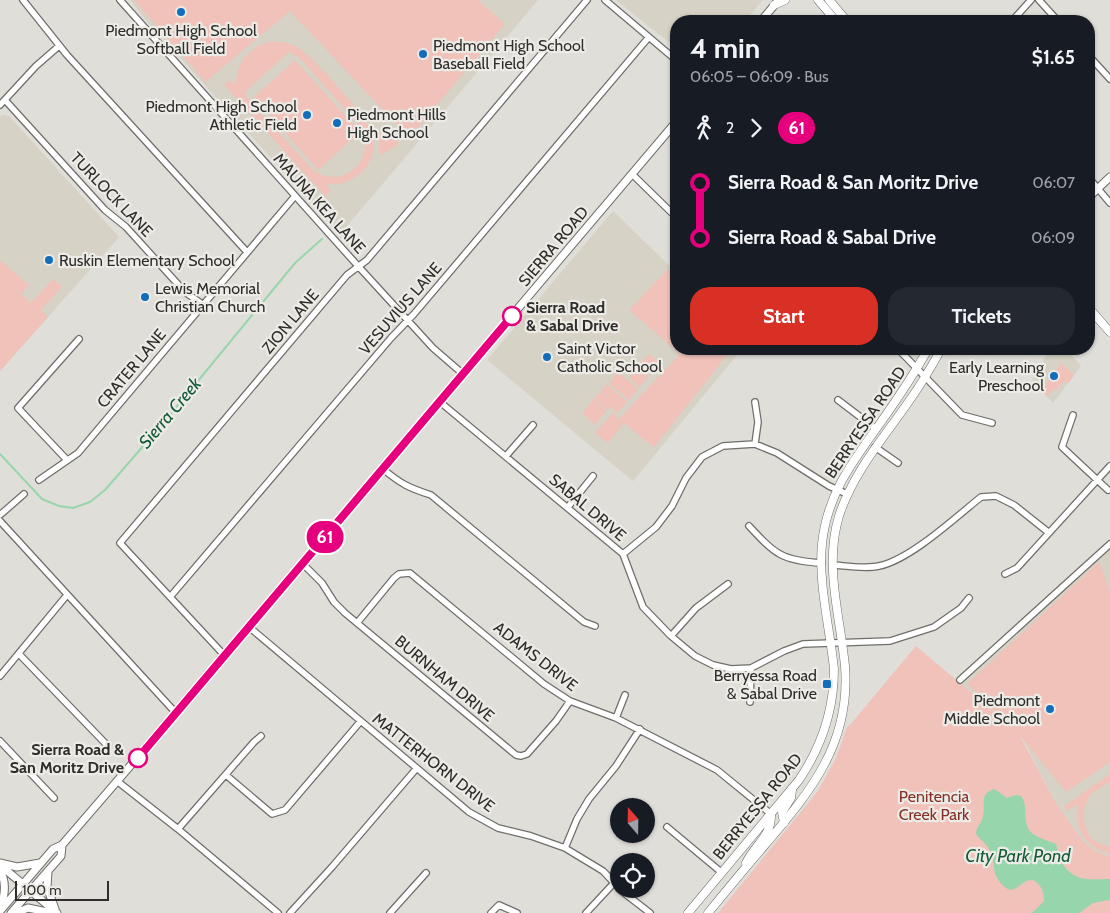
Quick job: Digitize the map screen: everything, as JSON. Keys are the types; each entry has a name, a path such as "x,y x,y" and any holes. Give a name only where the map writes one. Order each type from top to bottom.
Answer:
{"main road":[{"path":"777,3 785,0"},
{"path":"813,0 823,2 839,15"},
{"path":"823,2 832,15"},
{"path":"1095,315 1110,332"},
{"name":"BERRYESSA ROAD","path":"688,913 793,788 822,739 829,718 834,687 822,563 822,544 828,514 836,490 855,457 918,368 925,355"},
{"name":"BERRYESSA ROAD","path":"708,913 784,823 815,781 835,742 841,722 846,689 833,565 836,531 847,494 858,472 926,376 938,355"},
{"path":"784,823 782,812 791,798 793,788"},
{"path":"741,874 750,854 768,832 771,814"}],"street":[{"path":"23,0 59,46 247,252"},
{"name":"MAUNA KEA LANE","path":"120,0 433,348 464,374"},
{"path":"605,0 670,55"},
{"path":"1017,15 1031,0"},
{"path":"1039,0 1053,15"},
{"name":"ZION LANE","path":"224,655 120,543 347,275 366,260 585,1"},
{"path":"766,15 777,3"},
{"name":"VESUVIUS LANE","path":"170,597 649,37"},
{"path":"0,105 36,66 59,46"},
{"path":"1095,63 1110,79"},
{"name":"TURLOCK LANE","path":"5,100 106,210 126,227 185,292 202,304"},
{"name":"SIERRA ROAD","path":"0,910 53,849 62,845 117,781 670,129"},
{"path":"632,174 670,211"},
{"path":"1095,192 1110,177"},
{"path":"1095,185 1110,203"},
{"name":"CRATER LANE","path":"39,480 78,452 295,196"},
{"path":"67,460 18,408 79,339"},
{"path":"903,355 926,376 962,415 992,423"},
{"path":"838,400 876,429"},
{"name":"SABAL DRIVE","path":"440,402 623,554 643,607 671,636 695,656 713,665 731,669 751,668 784,651 803,644 890,641 934,627 961,608 969,598"},
{"path":"755,402 758,422 755,444"},
{"path":"1073,415 1062,447 1108,490"},
{"path":"506,456 533,425"},
{"path":"623,554 656,527 672,506 686,478 702,457 724,446 755,444 777,453 829,486 847,494"},
{"path":"875,447 898,463"},
{"path":"1005,574 1017,568 1110,466"},
{"path":"383,469 409,488 432,495 584,622 595,626"},
{"path":"568,507 593,476"},
{"path":"0,515 24,494"},
{"path":"833,565 878,566 895,562 981,497 996,496 1014,505 1048,532"},
{"path":"0,521 67,596 176,712"},
{"path":"749,526 770,549 787,558 822,563"},
{"path":"960,680 1110,544"},
{"name":"BURNHAM DRIVE","path":"303,564 322,583 334,602 357,623 516,755 527,754 570,701"},
{"name":"ADAMS DRIVE","path":"357,623 394,578 404,572 410,573 544,684 570,701 640,729 717,770 771,814"},
{"path":"671,636 696,608 728,584"},
{"path":"0,676 67,596"},
{"name":"MATTERHORN DRIVE","path":"248,627 469,812 488,824 565,848 603,871 610,879"},
{"path":"19,654 105,743"},
{"path":"750,702 751,668"},
{"path":"616,718 625,695"},
{"path":"226,775 272,814 285,810 360,722"},
{"path":"565,848 577,819 589,799 616,766 640,729"},
{"path":"178,829 261,736"},
{"path":"0,741 54,798"},
{"path":"290,913 416,769"},
{"path":"117,781 178,829 278,913"},
{"path":"667,827 722,872"},
{"name":"SIERRA ROAD","path":"11,913 60,856 62,845"},
{"path":"0,864 17,867 41,863"},
{"path":"0,864 58,913"},
{"path":"48,870 48,893 58,913"},
{"path":"0,871 3,876 5,890 0,910"},
{"path":"390,913 426,873"},
{"path":"586,913 610,893"},
{"name":"MATTERHORN DRIVE","path":"631,898 650,913"},
{"path":"491,913 499,904 517,913"},
{"path":"16,913 28,908 52,913"}],"shaded area":[{"name":"Piedmont Hills High School","path":"130,0 538,0 342,232 335,228 144,18"},
{"path":"616,0 763,0 750,15 670,15 670,43"},
{"name":"Ruskin Elementary School","path":"2,115 9,116 119,237 0,371 0,117"},
{"path":"613,211 670,266 670,355 737,355 633,481 487,360"},
{"name":"Early Learning Preschool","path":"1047,355 1071,355 1081,366 1053,403 1032,380 1044,364 1043,360"},
{"name":"Piedmont Middle School","path":"1110,548 1110,856 1096,852 1082,840 1056,803 1019,732 961,685"}],"green space":[{"path":"134,0 478,0 505,24 409,138 290,11 205,82"},
{"path":"268,42 279,42 298,47 305,52 361,114 372,132 373,154 369,163 363,171 347,182 326,184 331,191 325,196 224,85 230,80 236,85 238,70 244,58","holes":["289,52 300,58 362,129 365,141 364,152 354,169 346,174 336,177 325,176 314,171 247,98 245,92"]},
{"name":"Piedmont High School Athletic Field","path":"295,60 360,132 318,170 254,97"},
{"path":"385,129 399,144 381,155 379,153 378,135"},
{"path":"0,260 29,285 22,294 13,287 31,303 53,279 62,287 41,310 48,317 0,371"},
{"path":"668,269 670,271 670,345 629,310"},
{"path":"649,354 660,363 650,374 639,365"},
{"path":"679,355 727,355 654,447 622,422 623,424 608,443 595,433 613,413 619,419"},
{"path":"1061,363 1074,375 1069,383 1065,381 1056,390 1053,389 1047,397 1041,390"},
{"path":"638,367 649,376 639,387 629,378"},
{"path":"618,372 638,389 629,400 609,383"},
{"path":"607,384 627,402 617,413 610,407 607,410 594,398 600,392 610,400 601,391"},
{"path":"594,399 606,411 595,425 582,413"},
{"name":"Penitencia Creek Park","path":"1099,562 1110,593 1110,762 1066,792 1020,736 1056,803 1082,840 1096,852 1110,856 1110,913 718,913 818,791 836,758 847,727 916,646 1011,726 967,684"},
{"path":"1110,774 1110,782 1095,791 1087,800 1084,819 1087,831 1091,837 1095,841 1110,847 1110,853 1094,847 1083,836 1078,821 1078,804 1067,811 1064,806"}],"water":[{"name":"City Park Pond","path":"995,789 1007,798 1016,795 1021,796 1025,805 1029,830 1033,834 1056,844 1060,860 1071,873 1088,879 1110,879 1110,900 1093,903 1079,913 1032,913 1044,901 1042,890 1035,881 1026,881 1010,890 1006,888 997,878 989,849 976,834 984,812 986,793"}],"waterway":[{"name":"Sierra Creek","path":"0,454 42,499 59,506 73,508 90,502 105,490 165,421 295,263 322,239"}],"bus line":[{"name":"61","path":"138,758 512,316"}],"place":[{"name":"Piedmont High School Softball Field","path":"181,12"},
{"name":"Piedmont High School Baseball Field","path":"423,54"},
{"name":"Piedmont High School Athletic Field","path":"307,115"},
{"name":"Piedmont Hills High School","path":"337,123"},
{"name":"Ruskin Elementary School","path":"49,260"},
{"name":"Lewis Memorial Christian Church","path":"145,297"},
{"name":"Sierra Road & Sabal Drive","path":"512,316"},
{"name":"Saint Victor Catholic School","path":"547,357"},
{"name":"Early Learning Preschool","path":"1054,376"},
{"name":"Berryessa Road & Sabal Drive","path":"827,684"},
{"name":"Piedmont Middle School","path":"1050,709"},
{"name":"Sierra Road & San Moritz Drive","path":"138,758"}]}
